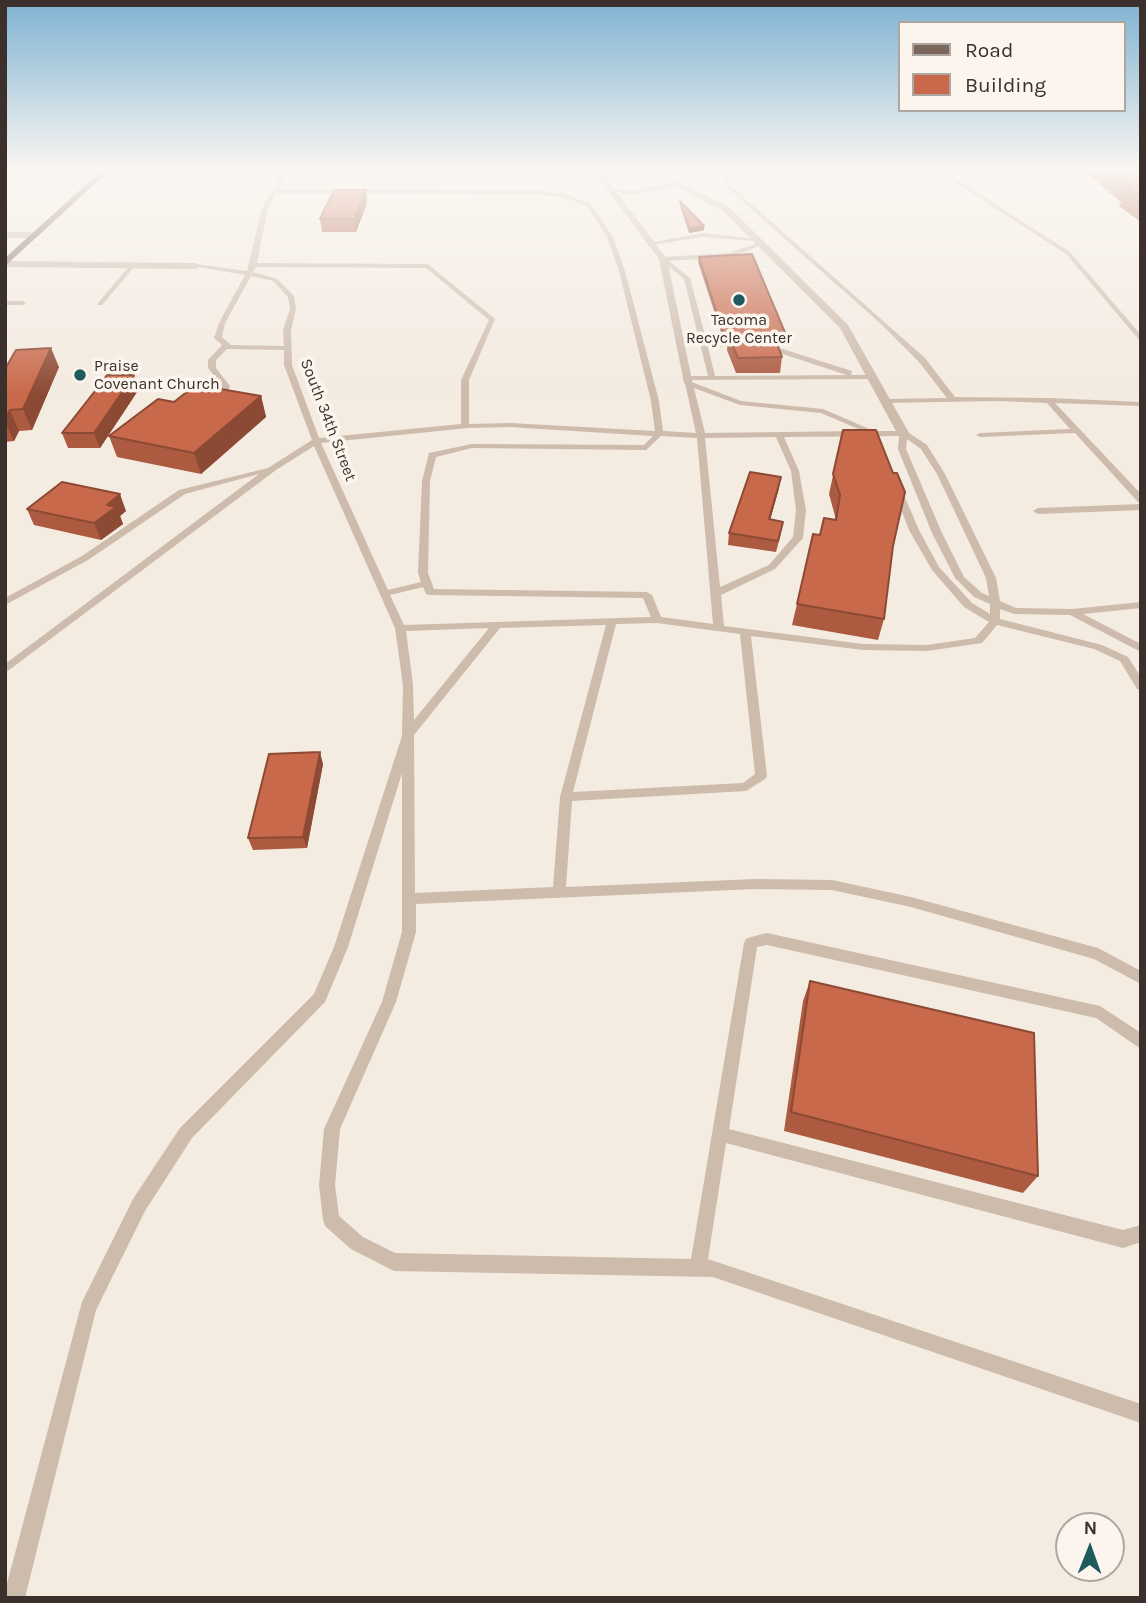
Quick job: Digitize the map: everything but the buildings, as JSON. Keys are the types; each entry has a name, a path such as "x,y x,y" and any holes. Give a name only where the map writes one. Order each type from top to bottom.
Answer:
{"main road":[{"path":"5,264 26,245"}],"street":[{"path":"653,245 663,260 689,381"},
{"path":"761,245 844,327 903,433"},
{"name":"South 34th Street","path":"5,264 196,266"}],"lane":[{"path":"257,245 248,281 222,323 218,338 226,345 287,348"},
{"path":"613,245 655,401 659,434 646,448 472,446 432,455 426,481 423,573 430,592 647,594 657,620"},
{"path":"663,260 730,256 750,245"},
{"path":"794,245 912,351 953,400"},
{"path":"1055,245 1068,253 1141,340"},
{"path":"663,260 687,278 712,377"},
{"path":"100,304 132,266"},
{"name":"South 34th Street","path":"196,266 252,268 275,280 291,296 293,309 287,330 288,365 316,441 400,628 408,685 409,932 389,1002 332,1129 327,1185 331,1220 357,1243 394,1262 698,1267"},
{"path":"252,268 428,267 493,320 465,380 465,426"},
{"path":"5,303 23,303"},
{"path":"206,402 224,392 226,386 212,368 212,360 226,345"},
{"path":"705,345 768,346 859,377"},
{"path":"689,381 712,377 872,377"},
{"path":"689,381 740,403 823,411 875,433 880,446"},
{"path":"689,381 701,436 719,629"},
{"path":"1048,400 1141,500"},
{"path":"885,401 1048,400 1141,404"},
{"path":"5,670 273,468 316,441 465,426 510,425 701,436 903,433 923,447 941,474 991,578 995,604 995,621 978,641 927,648 863,647 657,620 400,628"},
{"path":"448,428 456,450"},
{"path":"980,435 1075,431"},
{"path":"903,433 902,449 961,578 978,595 1014,611 1072,612 1141,605"},
{"path":"716,593 772,567 798,538 801,510 795,471 779,435"},
{"path":"5,602 85,558 182,492 273,468"},
{"path":"891,472 914,530 936,568 968,605 995,621 1098,647 1124,659 1141,686"},
{"path":"1038,512 1141,507"},
{"path":"384,594 427,583"},
{"path":"1072,612 1141,649"},
{"path":"559,892 566,797 612,621"},
{"path":"14,1598 88,1308 139,1205 187,1133 320,998 341,947 409,734 496,626"},
{"path":"566,797 746,787 761,776 745,632"},
{"path":"409,899 756,884 832,885 911,902 1098,954 1141,978"},
{"path":"1141,1042 1100,1012 766,939 751,943 698,1267 713,1268 1141,1414"},
{"path":"720,1134 1123,1239 1141,1233"}],"place":[{"name":"Tacoma Recycle Center","path":"739,300"},
{"name":"Praise Covenant Church","path":"80,375"}]}
